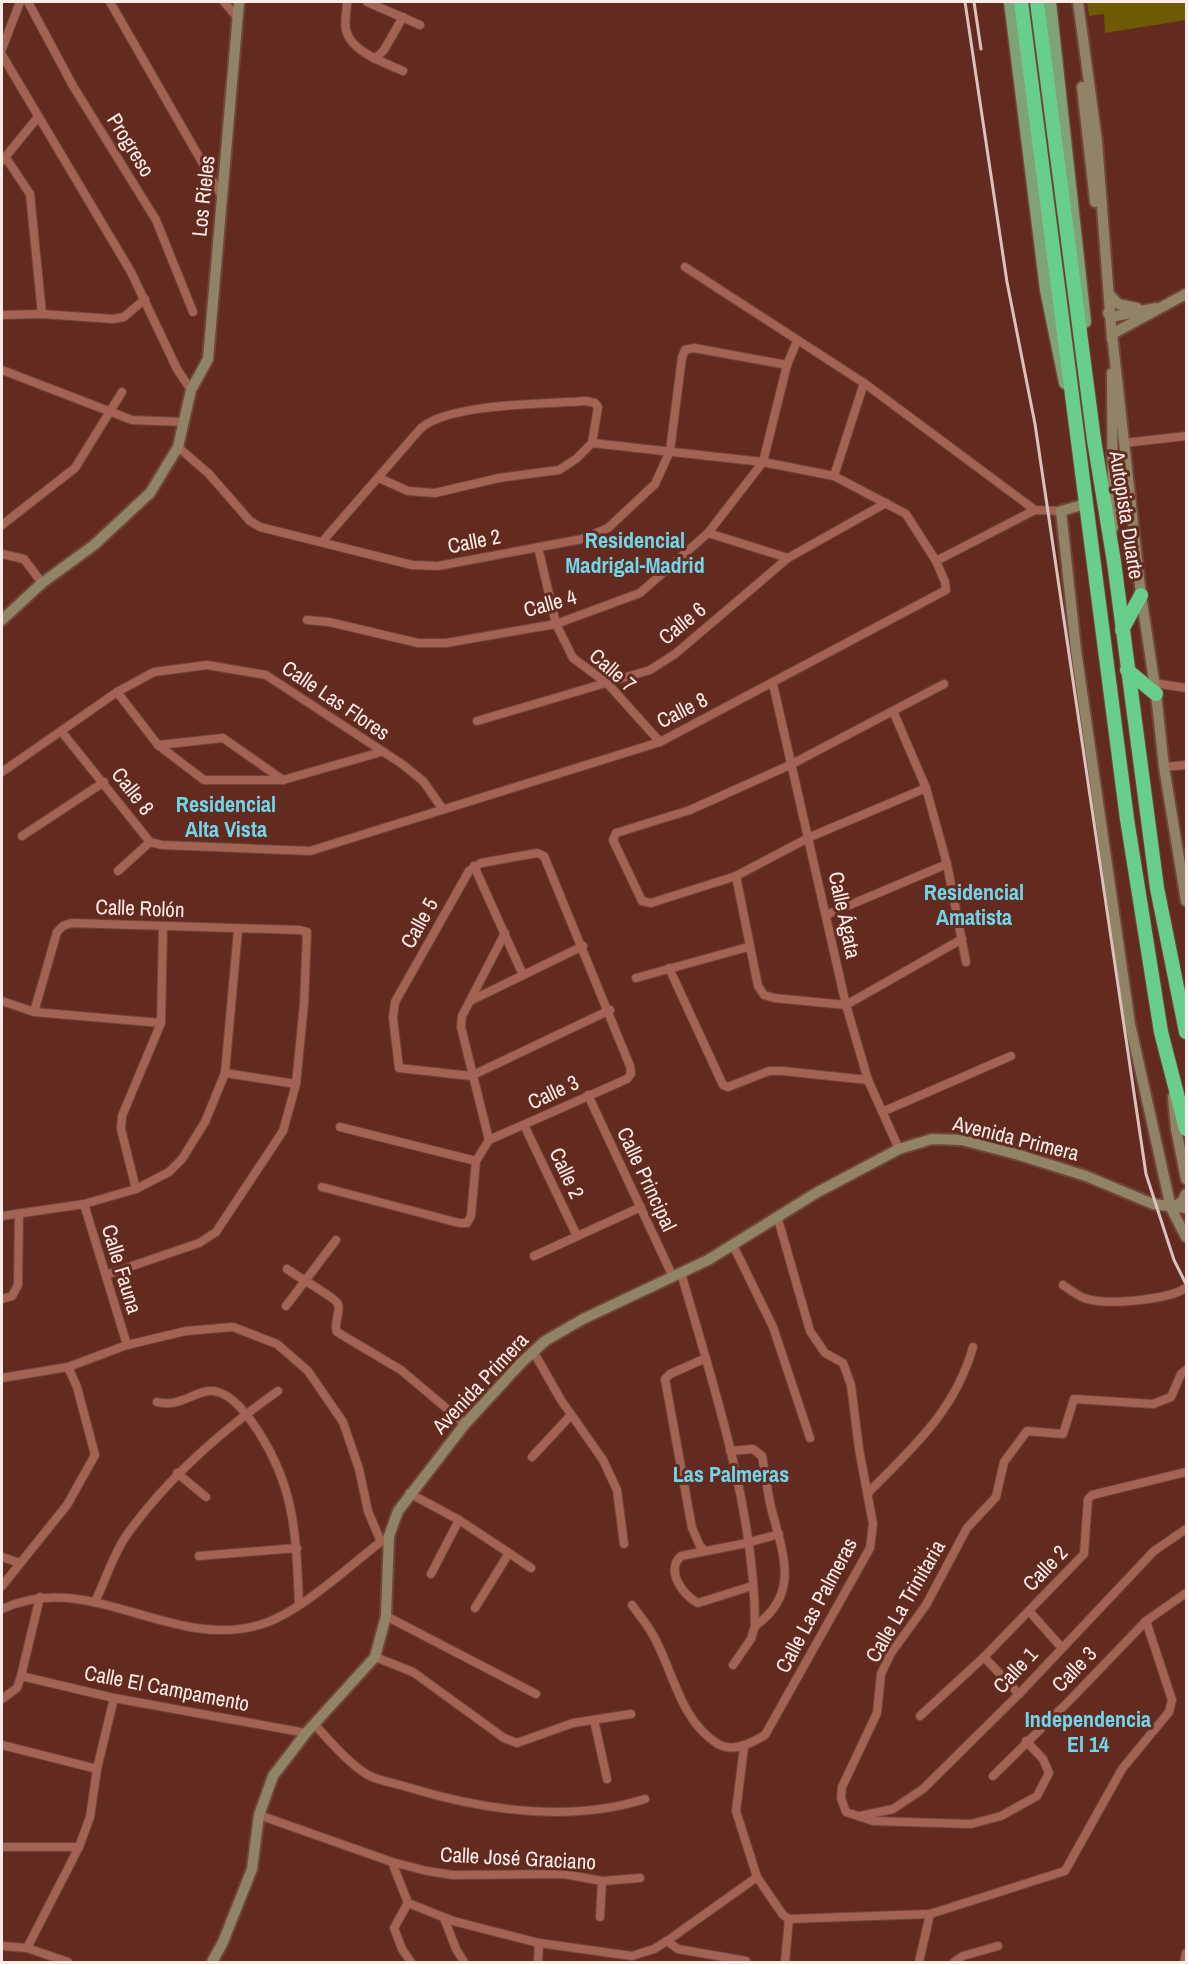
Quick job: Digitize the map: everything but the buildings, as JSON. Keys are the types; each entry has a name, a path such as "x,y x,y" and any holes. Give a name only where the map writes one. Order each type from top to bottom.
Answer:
{"highway":[{"name":"Autopista Duarte","path":"1021,2 1127,819 1161,1032 1186,1128"},
{"name":"Autopista Duarte","path":"1037,2 1094,440 1114,562 1157,888 1186,1032"},
{"path":"1122,630 1141,595"},
{"path":"1127,670 1155,688"}],"main road":[{"path":"1010,2 1046,290 1082,471"},
{"path":"1050,2 1082,288 1094,440"},
{"path":"1071,2 1106,302 1108,314 1111,317"},
{"path":"1078,2 1097,141 1111,317 1114,562"},
{"name":"Los Rieles","path":"2,620 42,583 94,545 140,503 150,492 178,447 191,390 208,359 221,195 232,111 239,5"},
{"path":"1109,294 1118,304 1125,307 1156,308"},
{"path":"1112,334 1156,308 1186,294"},
{"path":"1111,317 1156,308"},
{"path":"1112,334 1141,595 1164,767 1186,901"},
{"path":"1086,504 1061,511 1076,650 1128,1013 1171,1208 1186,1238"},
{"path":"1172,1081 1176,1129 1186,1179"},
{"name":"Avenida Primera","path":"212,1962 228,1932 252,1869 259,1815 273,1776 306,1733 375,1657 386,1616 385,1539 398,1511 409,1493 465,1424 533,1351 584,1319 677,1275 733,1245 778,1219 816,1193 899,1149 921,1141 943,1138 980,1144 1086,1176 1129,1196 1171,1208 1186,1208"},
{"path":"1171,1208 1182,1202 1186,1194"}],"street":[{"path":"2,49 20,2"},
{"name":"Progreso","path":"28,2 73,86 156,220 193,312"},
{"path":"110,2 221,195"},
{"path":"224,2 239,5"},
{"path":"346,2 346,31 350,40 375,59 403,70"},
{"path":"367,2 420,25"},
{"path":"375,59 384,50 403,17"},
{"path":"2,55 145,299 177,369 191,390"},
{"path":"38,117 4,160 30,195 42,314"},
{"path":"685,267 864,383 1035,510"},
{"path":"2,315 42,314 113,319 124,316 145,299"},
{"name":"Calle 4","path":"307,620 329,622 418,643 446,643 556,624 640,593 708,533 764,462 787,365 798,341"},
{"name":"Calle 2","path":"178,447 209,474 250,520 260,527 425,567 582,539 608,528 655,484 670,451 682,357 686,350 694,348 787,365"},
{"path":"2,370 132,420 184,422"},
{"path":"834,476 864,383"},
{"path":"2,525 75,468 122,392"},
{"path":"322,542 421,428 431,420 444,415 508,407 595,403 598,407 592,443 576,459 559,470 499,478 435,492 408,491 379,478"},
{"path":"1124,443 1186,436"},
{"name":"Calle 8","path":"61,732 104,782 150,842 162,845 310,851 442,808 660,742 941,595 946,590 936,561 906,514 834,476 764,462 592,443"},
{"name":"Calle 6","path":"477,721 650,670 675,654 788,558 886,503"},
{"path":"936,561 1035,510 1061,511"},
{"path":"708,533 788,558"},
{"name":"Calle 7","path":"538,547 556,624 573,658 608,684 660,742"},
{"path":"2,554 24,559 42,583"},
{"name":"Calle Las Flores","path":"2,772 117,692 154,672 207,665 266,675 423,782 442,808"},
{"name":"Calle Ágata","path":"773,684 810,837 846,1005 868,1080 899,1149"},
{"path":"926,788 810,837 736,876 646,903 642,901 613,840 616,833 690,810 792,764 944,684"},
{"path":"1155,688 1186,688"},
{"path":"117,692 158,746 204,780 283,780 381,752"},
{"path":"893,711 926,788 947,864 966,962"},
{"path":"158,746 222,738 283,780"},
{"path":"1164,767 1186,765"},
{"path":"22,836 104,782"},
{"path":"118,871 150,842"},
{"path":"471,1076 610,1010 542,854 474,866 523,975"},
{"path":"826,915 947,864"},
{"name":"Calle 5","path":"471,1076 399,1068 393,1018 395,1002 469,871 474,866"},
{"path":"736,876 748,947 758,986 764,995 774,998 846,1005 962,939"},
{"name":"Calle Rolón","path":"34,1011 57,932 63,926 71,923 307,932 304,1004 296,1084"},
{"path":"136,1189 121,1129 122,1116 161,1023 163,927"},
{"path":"2,1216 84,1204 136,1189 169,1172 182,1159 205,1122 225,1073 238,930"},
{"path":"322,1186 459,1223 467,1223 471,1216 476,1161 489,1140 471,1076 461,1027 462,1016 505,933"},
{"path":"472,1000 583,946"},
{"path":"636,978 748,947"},
{"path":"669,968 723,1084 728,1087 769,1071 868,1080"},
{"path":"2,1001 34,1011 161,1023"},
{"name":"Calle 3","path":"489,1140 627,1079 631,1074 610,1010"},
{"path":"882,1112 1011,1056"},
{"path":"106,1275 199,1243 216,1232 283,1131 296,1084 225,1073"},
{"name":"Calle Principal","path":"588,1095 641,1207 677,1275 705,1358 730,1451 747,1543 755,1626"},
{"name":"Calle 2","path":"524,1125 577,1236"},
{"path":"340,1127 476,1161"},
{"name":"Calle Fauna","path":"84,1204 127,1345"},
{"path":"534,1256 641,1207"},
{"path":"2,1299 12,1296 18,1285 19,1214"},
{"name":"Calle Las Palmeras","path":"744,1747 765,1736 870,1548 873,1524 851,1385 843,1363 825,1353 810,1332 778,1219"},
{"path":"286,1306 306,1283 336,1239"},
{"path":"733,1245 773,1327 810,1438"},
{"path":"286,1269 336,1299 339,1306 335,1327 337,1332 401,1370 465,1424"},
{"path":"1063,1285 1084,1298 1128,1301 1175,1295 1186,1288"},
{"path":"2,1378 68,1367 127,1345 186,1330 232,1327 277,1344 308,1371 343,1422 359,1469 368,1511 385,1539 299,1605 261,1625 237,1630 211,1631 183,1627 94,1602 63,1596 40,1597 2,1609"},
{"path":"868,1493 927,1433 959,1388 973,1347"},
{"path":"533,1351 603,1460 617,1490 624,1544"},
{"path":"705,1358 670,1374 665,1379 692,1528 700,1546 705,1551"},
{"path":"2,1586 67,1505 94,1455 80,1396 68,1367"},
{"name":"Calle La Trinitaria","path":"858,1817 846,1812 841,1798 842,1787 878,1713 881,1674 891,1653 926,1605 967,1528 996,1497 1004,1462 1023,1435 1031,1430 1063,1434 1074,1399 1152,1404 1169,1398 1186,1370"},
{"path":"157,1402 173,1404 203,1392 214,1391 231,1398 246,1414 268,1446 288,1489 297,1548 299,1605"},
{"path":"94,1602 125,1537 177,1473 246,1414 278,1391"},
{"path":"532,1457 572,1415"},
{"path":"730,1451 753,1449 759,1451 779,1534 786,1576 780,1598 770,1615 755,1626 751,1639 733,1665"},
{"name":"Calle 2","path":"920,1716 984,1657 1084,1554 1088,1499 1092,1495 1186,1472"},
{"path":"177,1473 206,1497"},
{"path":"409,1493 459,1520 531,1568"},
{"path":"431,1574 459,1520"},
{"name":"Calle 1","path":"858,1817 893,1809 909,1800 1019,1694 1154,1551 1186,1529"},
{"path":"752,1586 704,1603 691,1599 681,1588 674,1571 676,1561 681,1556 779,1534"},
{"path":"199,1556 297,1548"},
{"path":"475,1608 509,1553"},
{"path":"2,1557 20,1563"},
{"name":"Calle 3","path":"993,1776 1071,1700 1146,1621 1186,1593"},
{"path":"2,1699 17,1688 40,1597"},
{"path":"632,1605 653,1634 684,1706 719,1745 744,1747 736,1811 757,1877 783,1915 789,1919 930,1914 1065,1871 1122,1769 1169,1712 1172,1700 1146,1621"},
{"path":"1029,1611 1062,1648"},
{"path":"386,1616 536,1694"},
{"path":"375,1657 413,1672 504,1738 517,1743 573,1723 631,1714"},
{"path":"984,1657 1019,1694"},
{"name":"Calle El Campamento","path":"21,1676 114,1698 306,1733"},
{"path":"27,1948 79,1847 90,1817 97,1769 114,1698"},
{"path":"594,1720 607,1779"},
{"path":"315,1725 336,1748 368,1775 479,1806 545,1811 612,1809 645,1799"},
{"path":"858,1817 873,1821 971,1824 1001,1816 1037,1796 1049,1773 1043,1759 1026,1742"},
{"path":"2,1745 97,1769"},
{"name":"Calle José Graciano","path":"259,1815 392,1862 453,1875 564,1874 602,1881 640,1878"},
{"path":"2,1847 79,1847"},
{"path":"392,1862 408,1903 444,1918 539,1943 624,1960 667,1941 757,1877"},
{"path":"600,1917 602,1881"},
{"path":"408,1903 394,1928 402,1949 411,1962"},
{"path":"918,1962 930,1914"},
{"path":"444,1918 456,1949 464,1962"},
{"path":"785,1962 789,1919"},
{"path":"667,1941 678,1949 746,1961"},
{"path":"538,1962 539,1943"},
{"path":"2,1946 27,1948 68,1962"},
{"path":"954,1962 963,1956 998,1946"},
{"path":"1185,1962 1186,1953"}],"shaded area":[{"path":"1087,2 1186,2 1186,20 1105,33 1104,14 1089,16"}],"railway":[{"path":"965,2 1007,282 1035,424 1146,1174 1174,1260 1186,1284"},
{"path":"974,2 981,49"}],"district":[{"name":"Residencial Madrigal-Madrid","path":"635,552"},
{"name":"Residencial Alta Vista","path":"226,816"},
{"name":"Residencial Amatista","path":"974,904"},
{"name":"Las Palmeras","path":"731,1474"},
{"name":"Independencia El 14","path":"1088,1732"}]}
